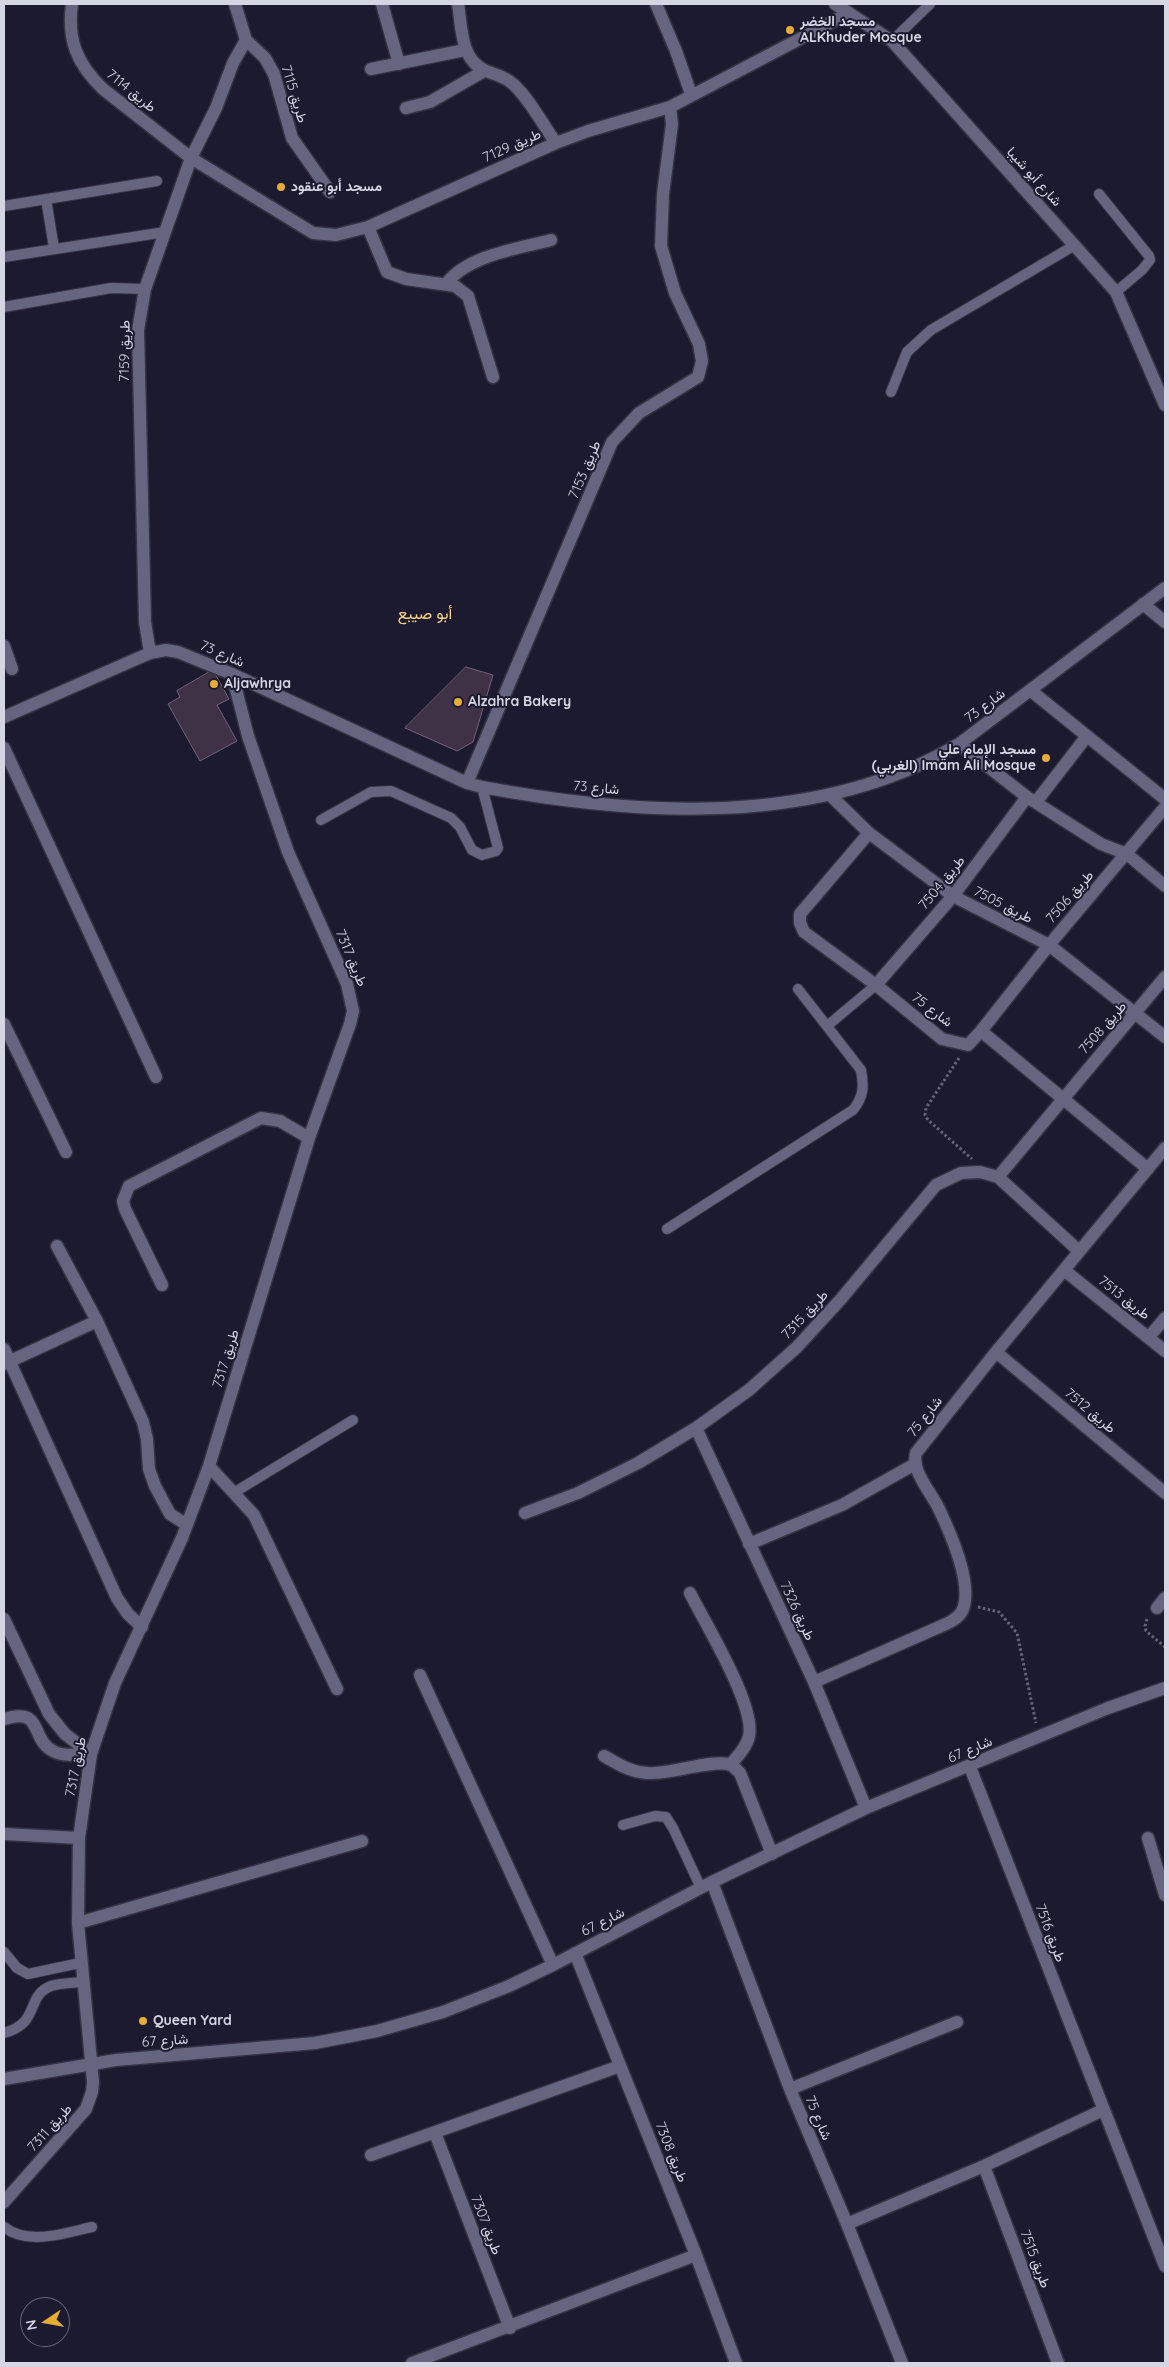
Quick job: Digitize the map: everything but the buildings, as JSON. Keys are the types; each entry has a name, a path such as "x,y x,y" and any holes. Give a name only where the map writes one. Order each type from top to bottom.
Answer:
{"street":[{"name":"طريق 7114","path":"72,4 72,34 76,54 92,78 191,158"},
{"name":"طريق 7115","path":"234,4 246,40 270,66 292,138 330,192"},
{"path":"382,4 399,64"},
{"path":"458,4 465,50 472,61 484,70 503,76 514,85 556,142"},
{"path":"656,4 676,51 691,94"},
{"name":"شارع أبو شيبا","path":"835,4 892,41 1116,292 1165,403"},
{"name":"طريق 7129","path":"191,158 313,233 336,236 368,227 556,142 670,106 849,13"},
{"name":"طريق 7159","path":"150,653 145,622 138,330 145,289 191,158 216,108 233,63 246,40"},
{"path":"371,69 465,50"},
{"path":"406,108 430,102 484,70"},
{"name":"طريق 7153","path":"467,783 612,442 639,413 698,377 702,362 699,344 675,293 661,246 663,194 672,124 670,106"},
{"path":"368,227 387,272 406,279 455,286 468,296 492,377"},
{"path":"446,284 453,275 472,262 551,240"},
{"name":"شارع 73","path":"4,717 150,653 166,650 178,652 232,674 467,783 482,787 592,805 705,809 779,803 830,795 922,763 959,744 1165,588"},
{"path":"1144,604 1165,622"},
{"path":"4,646 12,669"},
{"name":"طريق 7317","path":"91,2063 80,1964 78,1923 79,1838 90,1754 115,1683 187,1525 209,1466 309,1138 353,1011 351,997 288,852 248,736 232,674"},
{"path":"1030,690 1165,799"},
{"name":"طريق 7504","path":"876,985 1087,736"},
{"path":"959,744 1032,799 1101,844 1127,854 1165,886"},
{"path":"4,748 156,1077"},
{"name":"طريق 7505","path":"830,795 869,833 953,896 1049,945 1136,1012 1165,1037"},
{"name":"طريق 7506","path":"981,1031 1049,945 1165,807"},
{"name":"شارع 75","path":"869,833 800,914 800,923 804,932 876,985 942,1039 968,1045"},
{"name":"طريق 7508","path":"1062,1098 1165,977"},
{"path":"4,1024 66,1152"},
{"path":"968,1045 981,1031 1148,1169"},
{"path":"1062,1098 998,1177 1080,1251"},
{"path":"162,1285 125,1208 123,1200 129,1186 261,1118 280,1121 309,1138"},
{"name":"شارع 75","path":"915,1464 916,1452 1165,1148"},
{"name":"طريق 7315","path":"525,1513 578,1493 608,1479 646,1459 696,1428 748,1390 797,1347 841,1299 936,1185 961,1173 980,1172 998,1177"},
{"path":"57,1246 96,1321 143,1422 147,1439 149,1469 155,1486 170,1514 187,1525"},
{"name":"طريق 7513","path":"1064,1270 1165,1351"},
{"path":"1149,1337 1165,1318"},
{"path":"7,1363 96,1321"},
{"path":"4,1349 7,1363 118,1598 128,1614 142,1627"},
{"name":"طريق 7512","path":"996,1352 1165,1493"},
{"name":"طريق 7326","path":"696,1428 814,1682 866,1808"},
{"path":"749,1544 842,1505 915,1464 939,1510 954,1547 963,1578 965,1605 955,1620 814,1682"},
{"path":"209,1466 254,1515 337,1689"},
{"path":"690,1593 741,1694 749,1717 749,1736 742,1751 730,1765"},
{"path":"1156,1608 1165,1598"},
{"path":"4,1619 49,1714 65,1734 90,1754"},
{"path":"420,1675 553,1965"},
{"name":"شارع 67","path":"23,2076 91,2063 307,2044 377,2031 476,2000 553,1965 706,1885 866,1808 970,1767 1108,1708 1165,1688"},
{"path":"4,1719 20,1714 28,1718 48,1747 56,1753 90,1754"},
{"path":"604,1756 628,1770 647,1773 670,1773 715,1763 730,1765 740,1773 772,1854"},
{"name":"طريق 7516","path":"970,1767 1165,2266"},
{"path":"4,1834 79,1838"},
{"path":"1148,1838 1165,1895"},
{"path":"78,1923 362,1841"},
{"name":"شارع 75","path":"706,1885 847,2224 902,2363"},
{"name":"طريق 7308","path":"576,1953 696,2256 736,2363"},
{"path":"790,2089 957,2022"},
{"name":"طريق 7311","path":"4,2202 86,2110 92,2092 91,2063"},
{"path":"372,2155 620,2066"},
{"path":"4,2079 23,2076"},
{"path":"4,2085 23,2076"},
{"path":"847,2224 984,2166 1104,2110"},
{"name":"طريق 7307","path":"435,2132 510,2328"},
{"name":"طريق 7515","path":"984,2166 1058,2363"},
{"path":"412,2363 510,2328 696,2256"}],"lane":[{"path":"892,41 930,4"},
{"path":"4,206 157,181"},
{"path":"1099,194 1149,256 1150,260 1142,270 1116,292"},
{"path":"46,199 54,248"},
{"path":"4,256 165,232"},
{"path":"891,392 908,352 930,330 1075,245"},
{"path":"4,307 111,288 145,289"},
{"path":"320,820 371,792 391,791 451,818 460,827 472,850 476,853 482,855 493,853 498,848 482,787"},
{"path":"826,1026 876,985"},
{"path":"666,1229 853,1110 862,1098 864,1084 860,1070 798,989"},
{"path":"234,1492 353,1420"},
{"path":"623,1825 655,1816 666,1817 706,1885"},
{"path":"4,1952 18,1968 28,1974 80,1964"},
{"path":"4,2033 22,2026 29,2018 37,1998 51,1986 82,1982"},
{"path":"4,2227 11,2233 46,2237 92,2227"}],"path":[{"path":"968,1045 926,1108 925,1115 928,1120 969,1155 980,1172"},
{"path":"965,1605 998,1612 1017,1633 1039,1736"},
{"path":"1156,1608 1145,1626 1146,1631 1165,1647"}],"place":[{"name":"مسجد الخضر ALKhuder Mosque","path":"790,30"},
{"name":"مسجد أبو عنقود","path":"281,187"},
{"name":"Aljawhrya","path":"214,684"},
{"name":"Alzahra Bakery","path":"458,702"},
{"name":"مسجد الإمام علي (الغربي) Imam Ali Mosque","path":"1046,758"},
{"name":"Queen Yard","path":"143,2021"}],"district":[{"name":"أبو صيبع","path":"425,614"}]}
